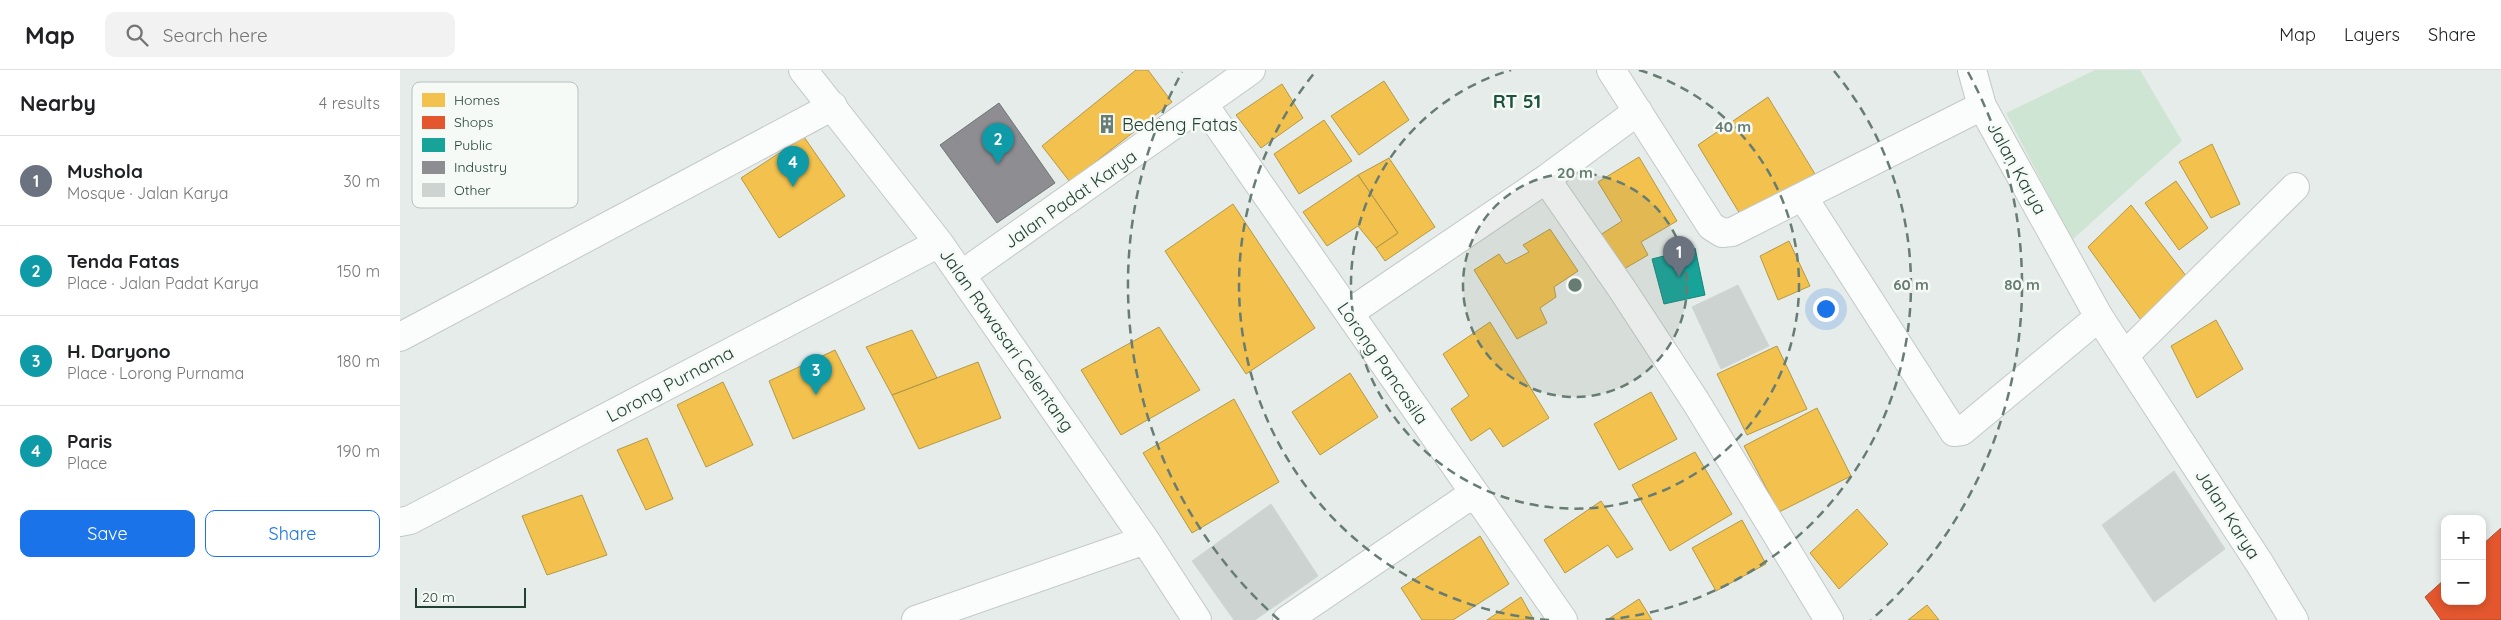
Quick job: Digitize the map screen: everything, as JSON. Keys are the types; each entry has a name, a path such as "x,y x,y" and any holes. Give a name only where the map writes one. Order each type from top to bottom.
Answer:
{"street":[{"name":"Jalan Rawasari Celentang","path":"803,70 940,243 1145,540 1197,620"},
{"name":"Jalan Padat Karya","path":"961,275 1251,70"},
{"name":"Jalan Karya","path":"1611,70 1716,230 1722,233 1732,232 1982,106 2099,317 2294,620"},
{"path":"1972,70 1982,106"},
{"name":"Lorong Pancasila","path":"1204,105 1563,620"},
{"path":"400,337 833,106"},
{"path":"1349,312 1546,179 1638,111"},
{"path":"1546,179 1622,289 1696,402 1829,620"},
{"path":"2125,355 2295,187"},
{"path":"1802,197 1954,432 1962,431 2099,317"},
{"name":"Lorong Purnama","path":"400,522 410,520 940,243"},
{"path":"1287,620 1474,493"},
{"path":"916,620 1145,540"}],"green space":[{"path":"2095,70 2140,70 2182,141 2072,240 2006,113"}],"building: Homes":[{"name":"Bedeng Fatas","path":"1136,70 1148,70 1172,102 1070,182 1042,146"},
{"path":"1384,81 1409,120 1359,155 1331,116"},
{"path":"1282,84 1303,118 1261,148 1236,115"},
{"path":"1768,97 1815,174 1740,214 1698,145"},
{"path":"1324,120 1352,161 1299,194 1274,154"},
{"path":"804,137 845,196 779,238 741,178"},
{"path":"2212,144 2240,204 2211,218 2179,162"},
{"path":"1639,157 1677,221 1641,242 1648,255 1619,272 1597,237 1622,221 1598,182"},
{"path":"1389,158 1435,227 1385,261 1376,248 1398,233 1358,175"},
{"path":"1358,175 1398,233 1376,248 1358,226 1327,246 1303,212"},
{"path":"2176,181 2208,228 2179,250 2145,203"},
{"path":"1233,204 1315,328 1246,374 1165,251"},
{"path":"2131,205 2187,277 2141,320 2088,247"},
{"path":"1550,229 1578,271 1554,287 1556,297 1540,308 1547,323 1517,339 1474,270 1499,254 1506,264 1529,252 1523,245"},
{"path":"1789,241 1810,286 1778,300 1760,256"},
{"path":"2216,320 2243,369 2197,398 2171,346"},
{"path":"1490,322 1549,418 1503,447 1490,428 1471,441 1451,409 1469,396 1443,354"},
{"path":"1159,327 1200,390 1121,435 1081,370"},
{"path":"912,330 937,378 892,395 866,347"},
{"path":"1777,346 1807,409 1747,435 1717,374"},
{"path":"835,350 865,409 793,439 769,381"},
{"path":"978,362 1001,418 919,449 892,395"},
{"path":"1350,373 1378,417 1320,455 1292,412"},
{"path":"723,382 753,445 706,467 677,405"},
{"path":"1651,392 1677,439 1619,470 1594,424"},
{"path":"1234,399 1279,482 1192,533 1143,453"},
{"path":"1817,408 1851,476 1779,512 1744,446"},
{"path":"647,438 673,499 646,510 617,450"},
{"path":"1695,452 1732,514 1670,551 1632,485"},
{"path":"582,495 607,555 547,575 522,516"},
{"path":"1601,501 1633,549 1617,558 1608,545 1565,573 1544,540"},
{"path":"1857,509 1888,544 1839,589 1810,553"},
{"path":"1742,520 1766,564 1716,591 1692,548"},
{"path":"1480,536 1509,584 1453,620 1422,620 1401,588"},
{"path":"1521,597 1534,620 1487,620"},
{"path":"1639,599 1652,620 1607,620"},
{"path":"1927,605 1939,620 1908,620"}],"building: Shops":[{"path":"2501,528 2501,620 2441,620 2425,597 2441,583 2441,605 2486,605 2486,541"}],"building: Public":[{"path":"1695,248 1705,295 1664,304 1652,259"}],"building: Industry":[{"path":"999,103 1055,183 997,223 940,145"}],"building: Other":[{"path":"1738,285 1769,346 1721,369 1692,307"},
{"path":"2174,471 2225,549 2154,602 2102,525"},
{"path":"1271,504 1318,576 1255,620 1234,620 1192,561"}],"place":[{"name":"Bedeng Fatas","path":"1107,124"},
{"name":"Tenda Fatas","path":"998,164"},
{"name":"Paris","path":"793,187"},
{"name":"Mushola","path":"1679,277"},
{"name":"H. Daryono","path":"816,395"}],"district":[{"name":"RT 51","path":"1517,101"}]}
